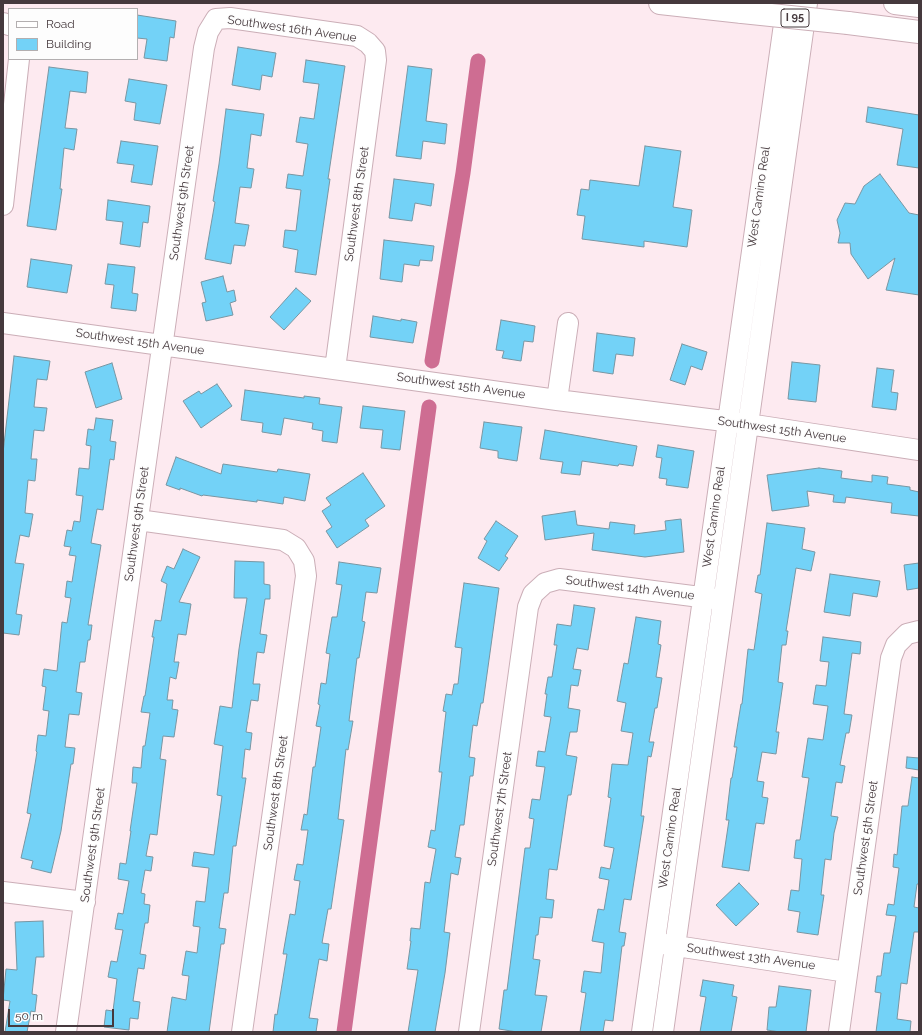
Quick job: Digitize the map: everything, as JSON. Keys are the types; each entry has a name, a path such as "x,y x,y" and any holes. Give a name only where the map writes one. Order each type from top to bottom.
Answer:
{"highway":[{"name":"I 95","path":"660,3 919,32"},
{"path":"895,3 919,6"}],"street":[{"name":"West Camino Real","path":"642,1032 786,3"},
{"name":"West Camino Real","path":"663,1032 807,3"},
{"name":"Southwest 16th Avenue","path":"216,19 230,18 357,36 368,43"},
{"name":"Southwest 9th Street","path":"66,1032 204,48 208,32 216,19"},
{"name":"Southwest 8th Street","path":"335,368 376,60 375,51 368,43"},
{"path":"3,205 19,60"},
{"name":"Southwest 15th Avenue","path":"3,323 557,400 748,424 919,450"},
{"path":"557,400 568,323"},
{"name":"Southwest 8th Street","path":"138,520 282,540 296,548 304,561 306,576 242,1032"},
{"name":"Southwest 14th Avenue","path":"539,589 545,583 559,579 724,600"},
{"name":"Southwest 7th Street","path":"469,1032 528,607 533,594 539,589"},
{"name":"Southwest 5th Street","path":"839,1032 891,658 896,644 907,634 919,631"},
{"path":"3,892 84,902"},
{"name":"Southwest 13th Avenue","path":"655,943 847,972"}],"building":[{"path":"138,15 176,21 174,38 170,37 167,61 144,58 147,39 138,38"},
{"path":"238,47 276,53 272,77 262,75 260,90 232,85"},
{"path":"306,60 345,66 328,179 330,179 316,275 295,272 298,250 283,247 285,230 296,231 301,190 286,188 288,174 303,176 308,144 296,142 300,117 314,119 319,84 303,82"},
{"path":"408,66 432,69 426,121 447,124 445,144 423,141 421,159 396,156"},
{"path":"49,67 88,72 86,93 70,91 65,128 77,129 74,150 64,148 60,189 62,189 56,230 27,226"},
{"path":"129,79 167,85 160,124 134,120 136,103 125,101"},
{"path":"868,107 919,115 919,168 897,165 903,129 866,122"},
{"path":"226,109 264,114 261,136 251,134 247,168 254,169 251,188 240,187 235,223 249,225 245,246 234,245 231,264 205,259 215,202 213,201"},
{"path":"121,141 158,146 152,185 131,182 134,165 117,163"},
{"path":"645,146 681,151 673,207 692,210 687,247 644,241 644,247 582,239 585,216 577,215 581,189 589,190 590,180 639,186"},
{"path":"880,174 909,213 919,215 919,295 886,290 895,258 868,279 851,254 850,243 838,243 840,233 837,220 845,203 855,204 864,186"},
{"path":"394,179 434,184 431,206 415,203 412,221 389,218"},
{"path":"108,200 150,206 148,223 143,222 140,247 120,244 123,222 106,220"},
{"path":"384,240 434,246 432,261 420,260 419,266 404,264 402,282 380,279"},
{"path":"31,259 72,265 67,293 27,287"},
{"path":"108,264 135,267 132,293 138,294 136,311 111,308 114,285 105,284"},
{"path":"223,276 227,292 234,290 236,301 230,303 233,315 206,321 202,303 206,302 201,282"},
{"path":"296,288 311,301 284,330 270,317"},
{"path":"373,316 417,322 413,343 370,337"},
{"path":"501,320 535,326 533,342 524,341 521,361 502,358 504,351 496,350"},
{"path":"597,333 635,338 633,356 616,354 613,374 593,371"},
{"path":"682,344 707,352 702,370 691,366 685,385 670,380"},
{"path":"14,356 50,361 47,380 37,379 34,407 47,408 44,431 34,430 31,459 37,459 35,481 28,480 25,513 33,514 29,537 20,535 15,563 24,564 16,614 22,615 19,635 3,633 3,453"},
{"path":"792,362 820,365 816,402 788,399"},
{"path":"112,363 122,399 96,408 85,372"},
{"path":"877,368 894,370 891,392 898,393 896,410 872,407"},
{"path":"217,384 232,406 201,428 183,401 199,391 201,394"},
{"path":"245,390 304,398 304,396 320,398 319,404 342,407 337,443 322,441 323,431 312,429 313,423 284,418 281,435 262,432 263,423 241,420"},
{"path":"363,406 405,411 400,450 381,448 383,430 360,428"},
{"path":"96,418 113,420 110,441 116,442 114,460 110,459 103,510 97,509 91,543 101,545 88,625 92,625 85,662 80,662 76,692 82,693 79,715 69,714 65,747 75,748 73,764 71,764 61,831 51,873 31,868 33,861 21,858 31,814 27,813 37,752 38,735 46,736 49,711 43,710 46,687 42,686 44,669 57,671 62,622 67,623 71,598 65,597 67,581 72,582 76,556 69,555 71,547 64,546 67,530 72,531 74,521 80,522 83,496 76,495 79,468 89,469 91,446 86,445 88,429 94,430"},
{"path":"484,422 522,427 517,461 498,458 498,451 480,448"},
{"path":"545,430 637,446 633,466 619,464 618,466 582,461 580,475 561,473 563,462 540,459"},
{"path":"658,445 694,451 688,488 666,485 667,479 659,478 662,458 656,457"},
{"path":"176,457 221,474 223,464 277,472 278,469 310,474 305,501 284,497 283,504 257,500 257,502 202,496 180,488 180,490 166,485"},
{"path":"819,468 842,471 841,478 872,482 872,475 888,477 887,484 910,487 910,490 919,492 919,516 891,513 892,503 846,497 845,503 833,502 834,495 807,491 809,506 772,511 767,475"},
{"path":"363,473 385,506 365,520 369,526 337,548 326,531 332,527 322,511 331,505 326,498"},
{"path":"575,511 577,525 609,529 610,522 635,525 634,534 666,530 665,521 681,519 684,552 645,557 592,550 594,533 545,540 542,516"},
{"path":"496,521 518,536 505,556 508,558 499,571 478,558 487,541 484,539"},
{"path":"767,523 805,528 802,549 815,552 811,571 796,568 786,631 788,631 786,645 782,645 778,682 783,683 776,732 779,732 776,754 762,752 757,781 764,782 762,797 768,798 764,824 756,823 749,871 722,867 729,820 726,820 731,778 737,747 734,747 742,704 748,649 754,650 762,594 755,592 758,575 760,575"},
{"path":"183,549 200,557 179,602 191,604 186,635 178,634 174,662 179,662 176,679 170,677 167,700 173,700 172,709 178,710 174,737 163,736 160,759 166,760 157,835 150,834 146,856 153,857 151,871 145,870 141,893 145,894 144,904 150,905 148,923 145,923 140,954 146,955 144,969 138,968 133,1001 140,1002 138,1019 130,1018 129,1030 104,1027 106,1010 113,1011 117,979 108,977 111,961 117,962 123,930 115,929 118,913 123,914 129,881 118,879 120,863 126,864 131,831 137,783 132,783 133,767 141,768 143,746 145,746 150,713 141,712 145,696 154,637 152,637 155,620 161,621 167,584 161,581 167,566 174,569"},
{"path":"235,561 264,562 264,584 270,585 270,599 265,599 260,634 267,635 264,653 257,652 253,684 260,684 258,701 251,700 246,732 252,733 250,750 245,749 242,778 246,778 236,846 233,846 228,893 224,893 219,928 226,929 224,944 221,944 209,1032 167,1032 172,997 186,1000 189,976 182,975 186,951 197,953 200,927 193,926 196,901 205,902 209,868 192,866 194,852 214,855 222,796 217,795 223,746 214,744 220,706 232,708 247,598 234,598"},
{"path":"339,562 381,568 377,593 366,592 362,621 365,622 359,658 357,658 349,721 353,721 348,750 346,749 338,819 344,820 331,909 328,909 322,943 329,944 327,961 319,959 309,1018 318,1019 316,1032 273,1032 275,1014 277,1015 287,954 283,954 290,914 295,915 300,881 294,880 297,864 303,865 308,830 301,830 304,814 307,815 313,767 315,767 321,727 316,726 320,705 318,704 321,683 326,684 330,654 326,653 332,617 337,617 342,585 336,584"},
{"path":"919,563 919,588 907,590 904,565"},
{"path":"830,574 880,581 877,597 853,593 850,616 824,612"},
{"path":"464,583 499,588 483,703 481,703 477,726 473,725 469,757 475,758 473,776 470,776 464,825 460,825 455,857 461,858 458,875 451,873 444,932 450,933 435,1032 408,1032 418,970 407,969 411,941 411,928 420,929 425,882 430,883 436,849 428,847 431,830 435,831 442,772 439,772 446,712 443,711 446,694 452,695 454,684 458,684 462,648 455,647"},
{"path":"574,605 595,608 588,650 577,648 573,669 581,670 578,686 571,685 568,708 580,710 577,732 570,732 566,755 577,757 571,795 568,795 557,870 549,869 546,899 554,900 552,918 540,917 533,959 540,960 535,995 547,996 541,1032 517,1032 499,1029 504,990 507,990 525,848 530,848 534,819 529,818 532,799 540,800 545,767 536,766 538,751 545,752 551,717 544,716 547,694 545,694 548,677 552,677 557,645 554,645 557,624 571,626"},
{"path":"636,617 661,621 658,644 661,645 656,677 662,678 649,742 654,742 651,757 648,756 641,816 644,816 631,900 624,899 619,932 626,933 624,946 622,946 613,1021 605,1020 603,1032 580,1032 586,993 581,992 584,971 601,973 604,943 592,941 598,909 604,910 609,880 599,878 601,867 610,869 614,848 604,846 611,798 608,797 612,764 628,765 633,733 621,731 626,703 617,701 624,663 628,664"},
{"path":"823,637 861,642 860,654 852,653 844,714 852,715 849,733 846,733 840,765 845,766 842,783 836,782 831,816 838,817 834,833 831,860 825,859 821,895 824,895 818,935 797,932 800,912 788,910 791,890 799,891 802,859 794,858 796,840 800,840 809,778 802,777 808,738 823,740 828,706 813,704 816,685 826,686 829,662 820,661"},
{"path":"907,757 919,758 919,770 906,768"},
{"path":"912,777 919,778 919,884 917,884 914,907 919,908 919,932 914,932 907,984 901,983 897,1019 911,1021 910,1032 876,1032 881,993 875,992 877,976 881,976 884,953 890,953 896,916 886,915 888,904 894,905 899,868 893,867 894,854 897,855 902,806 908,806"},
{"path":"739,883 759,904 736,926 716,905"},
{"path":"43,921 44,957 36,957 32,994 37,995 35,1012 31,1011 27,1032 5,1032 10,1001 3,1000 6,969 17,970 15,922"},
{"path":"703,980 734,985 732,996 737,997 731,1032 700,1032 706,997 700,996"},
{"path":"779,986 811,990 806,1032 780,1032 767,1030 769,1007 776,1007"}],"waterway":[{"path":"432,361 463,173 478,61"},
{"path":"344,1032 429,407"}]}
